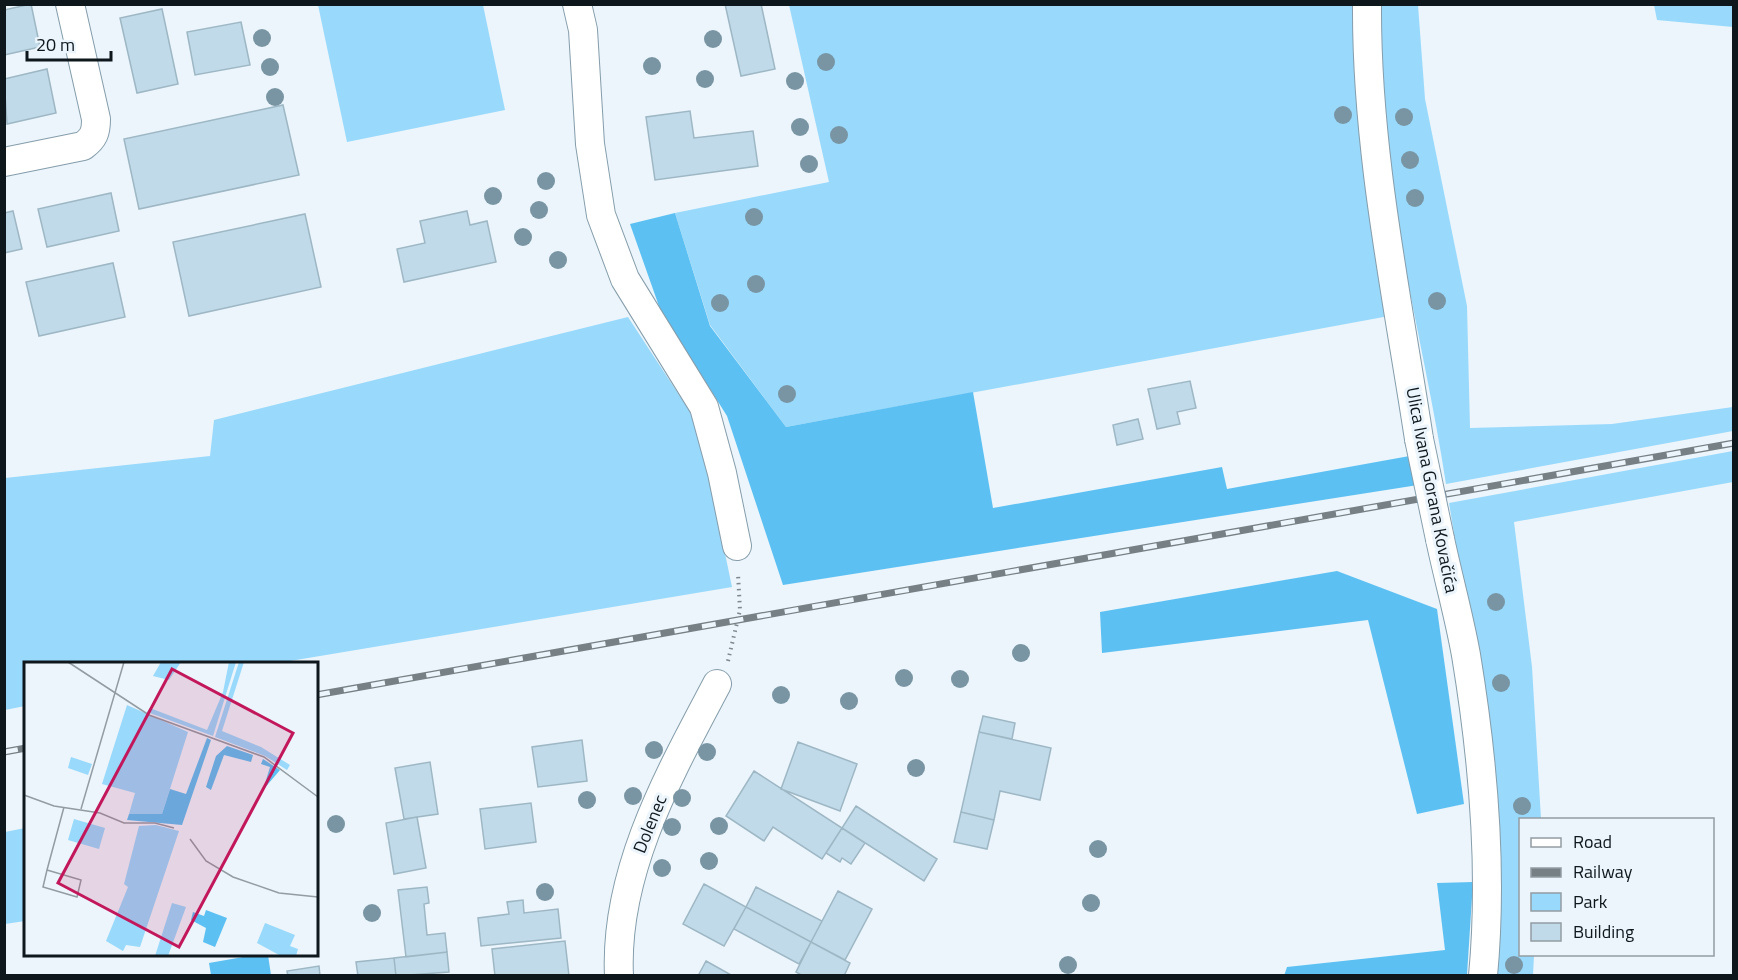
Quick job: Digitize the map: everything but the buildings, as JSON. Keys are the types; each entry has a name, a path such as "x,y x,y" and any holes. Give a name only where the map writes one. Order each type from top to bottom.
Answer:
{"street":[{"path":"4,162 83,146 91,140 96,131 96,119 70,4"},
{"path":"577,4 583,30 590,144 601,215 625,279 704,407 723,473 737,546"},
{"name":"Ulica Ivana Gorana Kovačića","path":"1367,4 1378,162 1388,245 1419,439 1466,655 1482,790 1487,880 1482,975"},
{"name":"Dolenec","path":"619,975 624,913 636,859 678,757 717,684"}],"path":[{"path":"717,684 729,659 740,610 737,546"}],"green space":[{"path":"318,5 483,5 505,110 347,142"},
{"path":"789,5 1355,5 1389,316 786,427 710,325 675,213 829,182"},
{"path":"1379,5 1418,5 1425,99 1467,306 1470,428 1612,424 1733,407 1733,431 1446,484 1407,276 1387,151 1381,78"},
{"path":"1654,5 1733,5 1733,27 1657,20"},
{"path":"628,317 698,424 732,587 284,662 24,662 24,706 5,710 5,478 210,456 214,420"},
{"path":"1733,451 1733,482 1514,522 1532,667 1541,818 1519,818 1519,956 1534,956 1533,975 1493,975 1473,648 1449,503"},
{"path":"24,828 24,921 5,924 5,832"}],"shaded area":[{"path":"675,213 710,326 786,427 973,392 993,508 1222,467 1227,489 1415,455 1418,485 783,585 727,416 660,309 630,224"},
{"path":"1337,571 1437,609 1464,804 1417,814 1368,620 1102,653 1100,612"},
{"path":"1473,882 1467,975 1284,976 1287,967 1445,950 1437,883"},
{"path":"249,956 268,956 271,975 211,975 209,963"}],"railway":[{"path":"318,695 1734,443"},
{"path":"4,752 24,748"}]}
